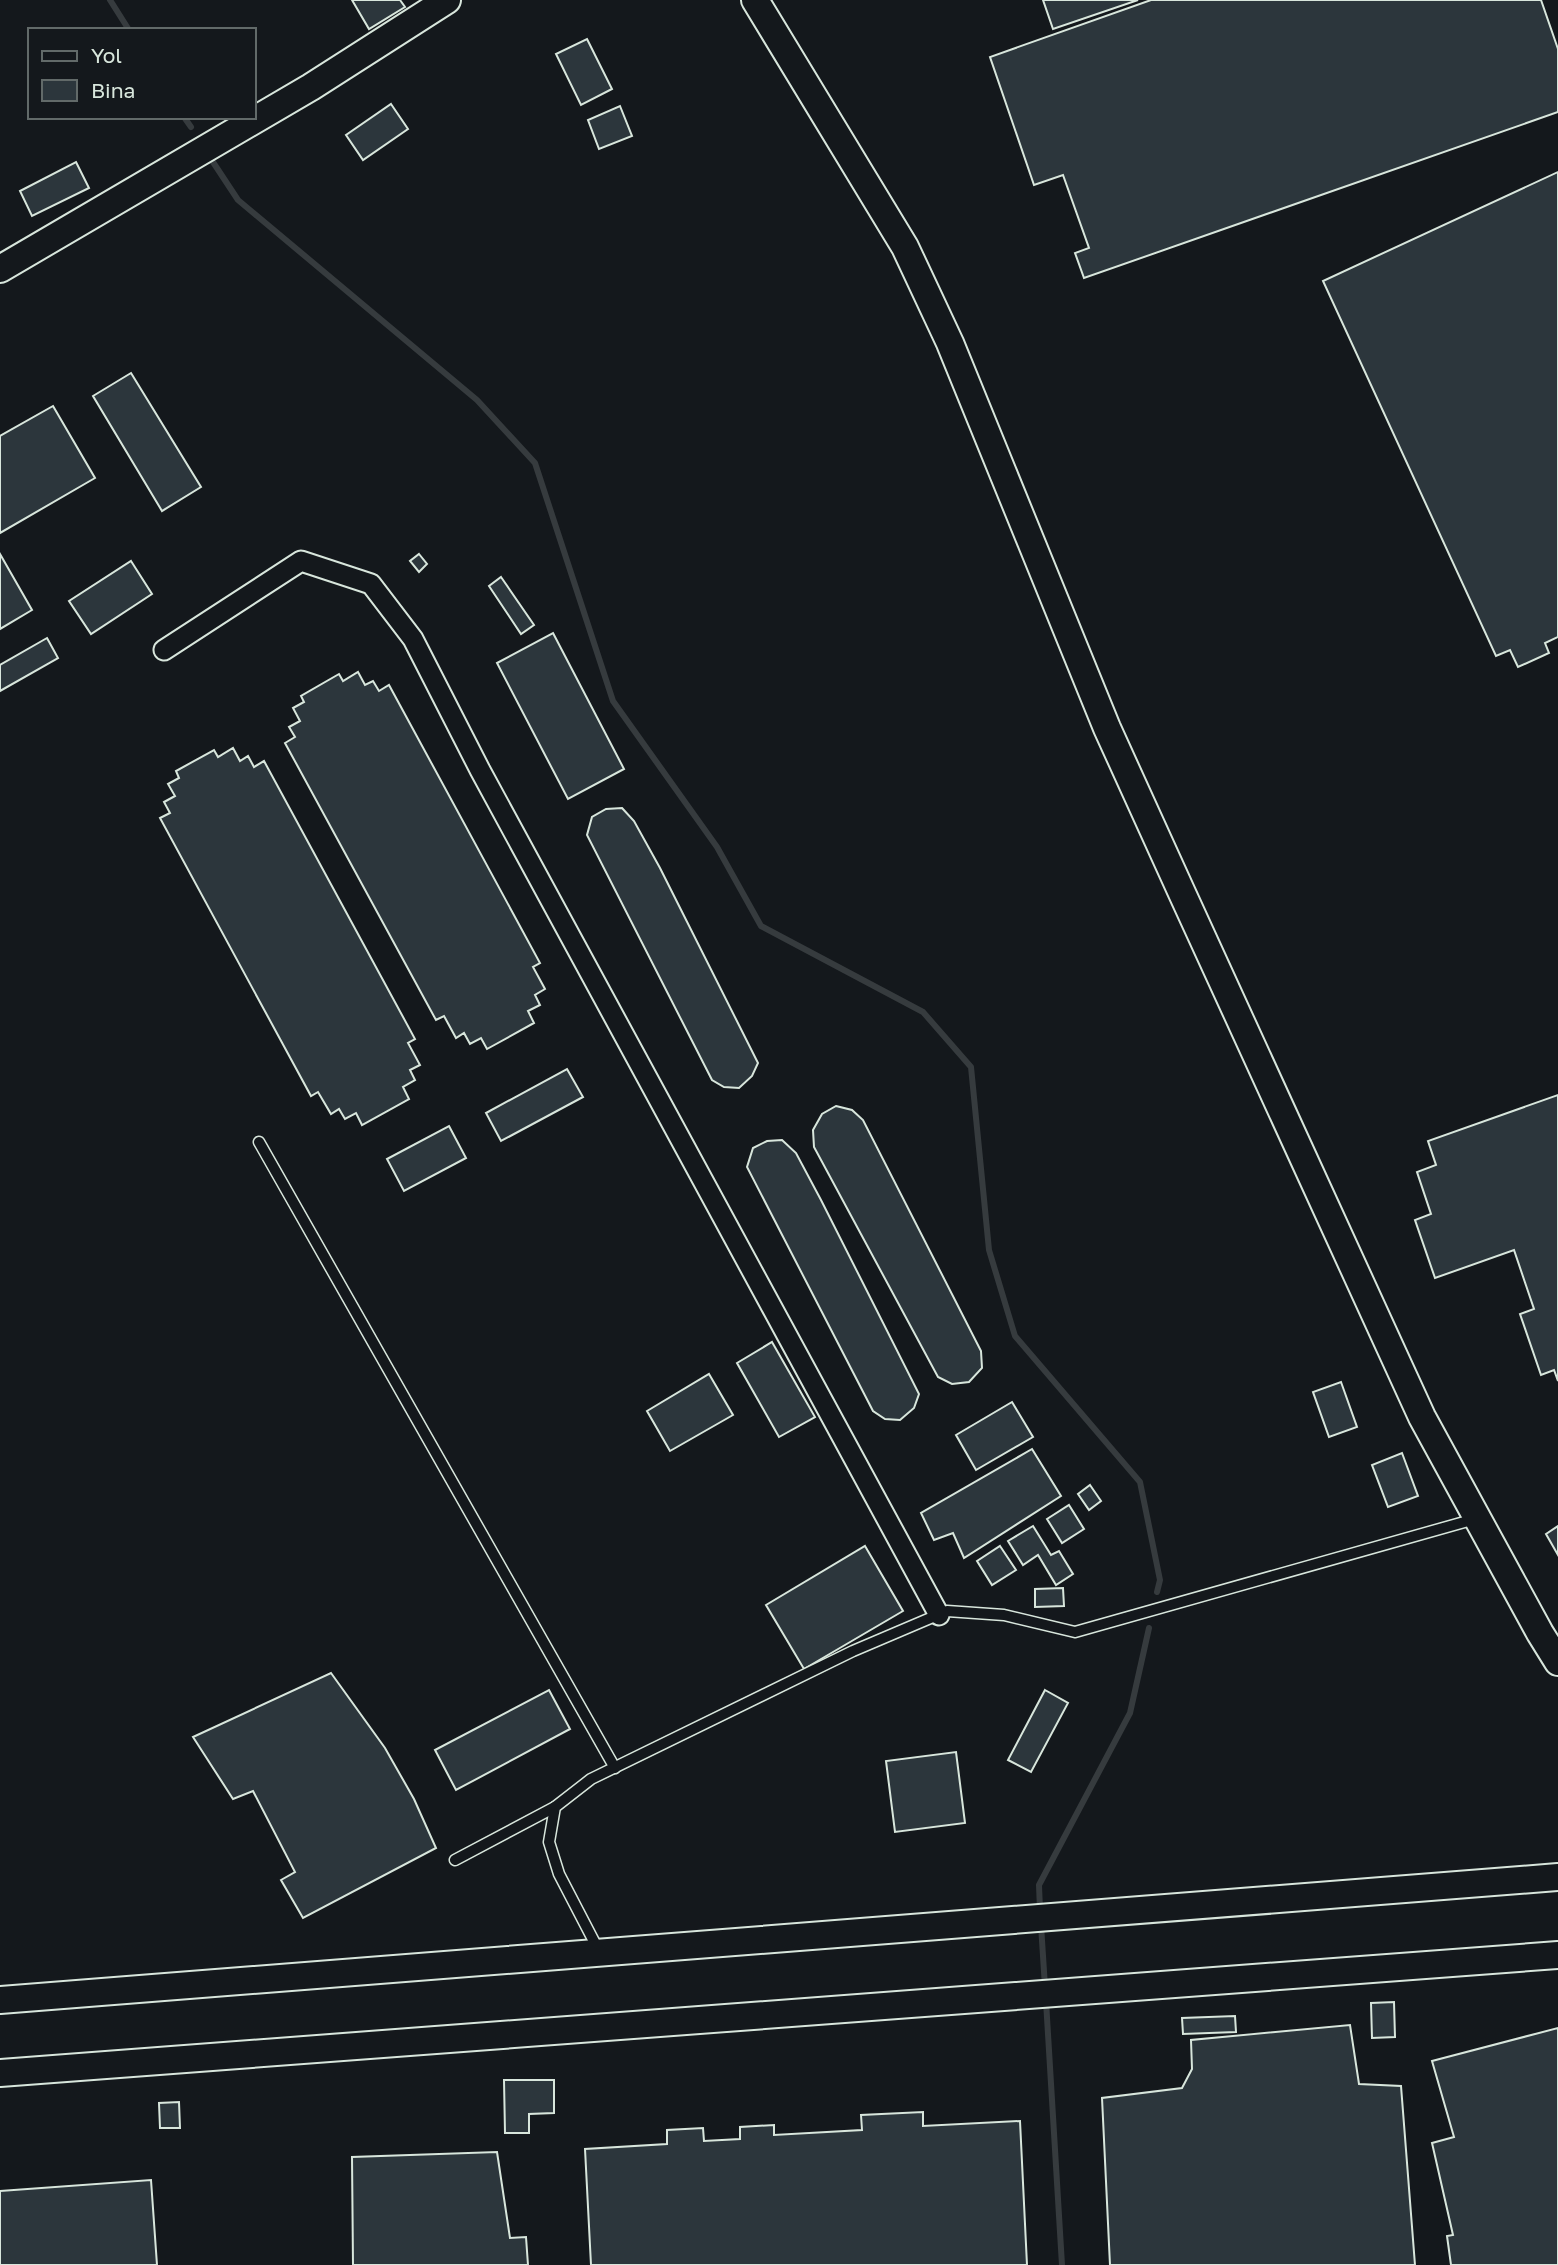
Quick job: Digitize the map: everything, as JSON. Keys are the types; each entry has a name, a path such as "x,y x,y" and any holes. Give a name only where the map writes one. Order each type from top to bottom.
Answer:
{"street":[{"path":"0,270 312,87 447,0"},
{"path":"755,0 905,247 945,331 1117,751 1422,1417 1558,1662"},
{"path":"164,650 301,561 370,584 413,639 493,794 939,1615"},
{"path":"0,2000 1558,1877"},
{"path":"0,2073 1558,1955"}],"lane":[{"path":"259,1142 615,1768"},
{"path":"455,1860 555,1807 591,1779 853,1651 947,1611 1004,1615 1075,1632 1479,1518"},
{"path":"555,1807 549,1842 552,1853 559,1874 600,1953"}],"building":[{"path":"352,0 400,0 405,7 369,29"},
{"path":"1043,0 1138,0 1053,29"},
{"path":"1151,0 1541,0 1558,49 1558,112 1084,278 1075,253 1089,248 1063,175 1034,185 990,57"},
{"path":"587,39 612,89 581,105 556,54"},
{"path":"391,104 408,129 363,160 346,135"},
{"path":"620,106 632,136 599,149 588,120"},
{"path":"76,162 89,188 32,216 20,191"},
{"path":"1558,172 1558,637 1545,643 1549,653 1518,667 1510,650 1496,656 1323,281"},
{"path":"131,373 201,487 162,511 93,396"},
{"path":"53,406 95,478 0,533 0,436"},
{"path":"0,554 32,610 0,629"},
{"path":"419,554 427,564 419,572 410,561"},
{"path":"131,561 152,594 91,634 69,601"},
{"path":"501,577 534,625 521,634 489,586"},
{"path":"553,633 624,769 568,799 497,663"},
{"path":"47,638 58,658 0,691 0,665"},
{"path":"358,672 365,685 373,681 379,691 389,685 540,963 533,967 545,989 535,995 540,1005 528,1011 534,1023 487,1049 481,1038 470,1044 464,1033 456,1038 444,1016 436,1020 285,743 295,737 289,727 300,721 293,708 304,702 301,696 339,674 343,681"},
{"path":"233,748 240,761 248,756 254,767 264,761 415,1039 408,1043 420,1065 410,1070 415,1080 403,1087 409,1099 362,1125 356,1113 345,1119 339,1109 331,1114 318,1092 311,1096 160,818 170,813 164,802 175,796 168,784 179,778 176,771 214,750 218,757"},
{"path":"622,808 634,821 660,868 758,1063 752,1076 739,1088 724,1087 712,1080 587,835 592,817 606,809"},
{"path":"567,1069 583,1097 501,1141 486,1113"},
{"path":"1558,1095 1558,1381 1554,1370 1541,1375 1520,1314 1534,1309 1514,1250 1435,1278 1415,1220 1431,1214 1417,1172 1436,1165 1428,1141"},
{"path":"836,1106 852,1110 863,1120 981,1351 982,1368 969,1382 952,1384 938,1377 814,1147 813,1130 822,1114"},
{"path":"449,1126 466,1158 404,1191 387,1159"},
{"path":"782,1140 796,1153 919,1394 914,1408 900,1420 885,1419 873,1411 747,1167 753,1148 767,1141"},
{"path":"772,1342 815,1417 779,1437 737,1363"},
{"path":"709,1374 733,1415 670,1451 647,1411"},
{"path":"1341,1382 1357,1427 1329,1437 1313,1392"},
{"path":"1012,1402 1033,1437 976,1470 956,1435"},
{"path":"1032,1449 1061,1496 964,1558 953,1533 934,1540 921,1513"},
{"path":"1402,1453 1418,1496 1388,1507 1372,1465"},
{"path":"1090,1485 1101,1501 1089,1510 1078,1494"},
{"path":"1069,1505 1084,1529 1062,1543 1047,1519"},
{"path":"1033,1526 1051,1555 1059,1551 1073,1574 1056,1585 1038,1555 1023,1565 1008,1541"},
{"path":"1558,1526 1558,1555 1546,1534"},
{"path":"865,1546 903,1611 804,1669 766,1605"},
{"path":"1000,1546 1016,1570 992,1585 977,1561"},
{"path":"1063,1588 1064,1606 1035,1607 1035,1589"},
{"path":"331,1673 385,1748 414,1799 436,1848 303,1918 281,1880 295,1872 253,1791 233,1799 193,1737"},
{"path":"549,1690 570,1729 456,1790 435,1750"},
{"path":"1045,1690 1068,1703 1031,1772 1008,1760"},
{"path":"956,1752 965,1823 895,1832 886,1761"},
{"path":"1394,2002 1395,2037 1372,2038 1371,2003"},
{"path":"1235,2016 1236,2032 1183,2034 1182,2018"},
{"path":"1350,2025 1359,2084 1401,2086 1415,2265 1110,2265 1102,2098 1182,2088 1192,2069 1191,2040"},
{"path":"1558,2028 1558,2265 1451,2265 1447,2236 1453,2235 1432,2143 1454,2137 1432,2061"},
{"path":"504,2080 554,2080 554,2113 529,2114 529,2133 505,2133"},
{"path":"179,2102 180,2128 160,2128 159,2103"},
{"path":"923,2112 923,2126 1020,2121 1027,2265 591,2265 585,2149 667,2144 667,2130 703,2128 704,2141 740,2139 740,2127 774,2125 774,2135 862,2130 861,2115"},
{"path":"497,2152 510,2238 526,2237 528,2265 353,2265 352,2157"},
{"path":"151,2180 157,2265 0,2265 0,2191"}],"waterway":[{"path":"110,0 128,28"},
{"path":"185,119 191,127"},
{"path":"209,156 238,200 477,400 535,463 613,701 717,847 761,926 923,1012 971,1067 989,1250 1015,1336 1140,1482 1160,1580 1157,1592"},
{"path":"1040,1910 1039,1885 1130,1713 1149,1628"},
{"path":"1041,1925 1045,1987"},
{"path":"1046,2001 1062,2265"}]}
